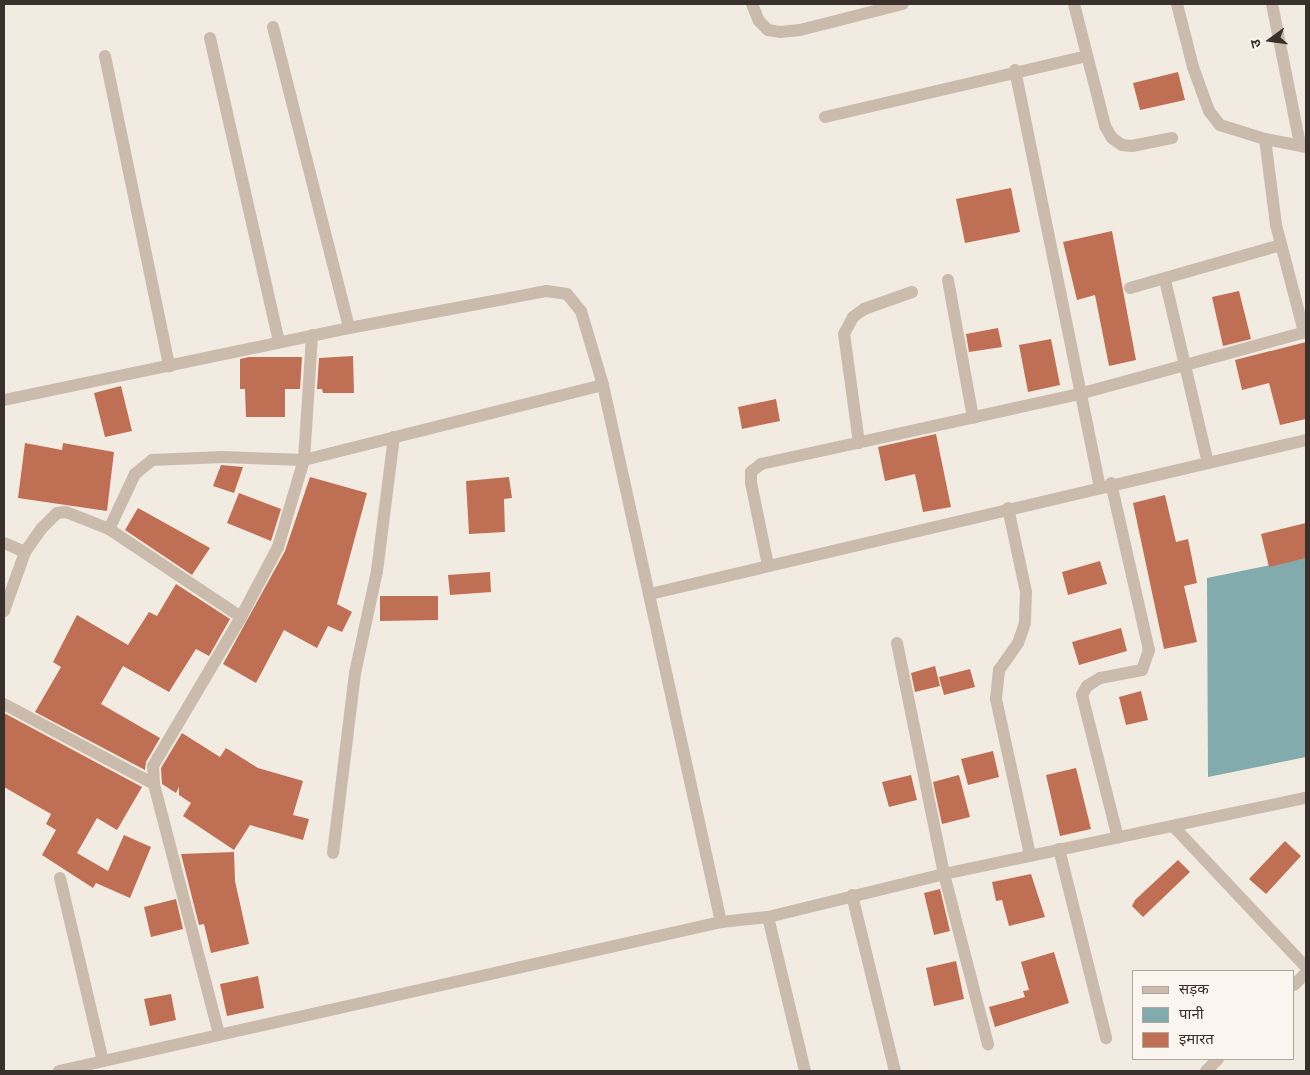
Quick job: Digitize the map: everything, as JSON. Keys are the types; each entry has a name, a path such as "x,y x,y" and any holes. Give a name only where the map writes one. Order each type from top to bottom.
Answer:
{"street":[{"path":"752,4 759,21 768,30 780,32 800,30 903,4"},
{"path":"1074,4 1105,126 1112,138 1122,145 1132,146 1172,138"},
{"path":"1177,4 1193,67 1209,111 1220,125 1265,139 1303,145 1272,4"},
{"path":"274,27 349,328"},
{"path":"210,38 279,342"},
{"path":"105,56 169,366"},
{"path":"825,117 1015,70 1087,56"},
{"path":"1015,70 1083,393 1105,485 1149,650 1142,670 1100,678 1087,686 1082,695 1118,838"},
{"path":"768,565 751,472 761,464 1083,393 1305,332 1282,245 1265,139"},
{"path":"1130,288 1164,280 1282,245"},
{"path":"948,280 973,418"},
{"path":"1164,280 1208,463"},
{"path":"4,400 349,328 546,291 567,294 582,311 603,385 722,922"},
{"path":"859,443 844,334 853,317 864,309 912,292"},
{"path":"219,1034 154,784 156,757 241,617 278,547 304,460 312,335"},
{"path":"109,529 136,474 152,460 223,457 304,460 603,385"},
{"path":"334,853 355,673 377,571 394,437"},
{"path":"650,594 1105,485 1306,440"},
{"path":"1008,508 1026,592 1025,623 1018,643 999,670 996,699 1030,855"},
{"path":"4,610 25,552 57,513 76,514 109,529 241,617"},
{"path":"4,543 25,552"},
{"path":"897,643 944,874 988,1044"},
{"path":"4,704 154,784"},
{"path":"59,1071 722,922 768,917 944,874 1306,798"},
{"path":"1173,826 1306,967"},
{"path":"1059,849 1106,1038"},
{"path":"60,878 103,1061"},
{"path":"852,895 895,1071"},
{"path":"768,917 805,1071"},
{"path":"1295,984 1306,973"},
{"path":"1206,1071 1217,1060"}],"water":[{"path":"1306,558 1306,757 1208,777 1207,578"}],"building":[{"path":"1178,72 1185,100 1140,110 1133,83"},
{"path":"1011,188 1020,232 965,243 956,199"},
{"path":"1112,231 1136,360 1109,366 1095,295 1077,300 1063,242"},
{"path":"1239,291 1251,339 1223,346 1212,297"},
{"path":"998,328 1002,347 969,352 966,334"},
{"path":"1051,339 1060,385 1028,392 1019,345"},
{"path":"1306,342 1306,419 1280,425 1269,383 1242,390 1235,360"},
{"path":"353,356 354,393 323,393 322,389 317,389 319,358"},
{"path":"249,357 302,357 300,389 285,389 285,417 246,417 245,389 240,389 240,359"},
{"path":"121,386 132,431 105,437 94,393"},
{"path":"776,399 780,421 742,429 738,407"},
{"path":"936,434 951,507 923,512 915,474 885,481 878,447"},
{"path":"25,443 62,450 63,443 114,452 107,511 18,498"},
{"path":"221,465 243,467 234,493 213,486"},
{"path":"310,477 367,493 337,604 352,612 342,632 328,626 317,648 284,630 256,683 223,664 285,551"},
{"path":"509,477 512,498 504,499 505,532 469,534 466,481"},
{"path":"239,493 281,509 271,541 227,523"},
{"path":"1165,495 1176,542 1188,539 1197,583 1184,586 1197,642 1164,649 1133,503"},
{"path":"138,508 210,548 192,575 125,530"},
{"path":"1306,523 1306,558 1269,567 1261,534"},
{"path":"1100,561 1107,584 1068,595 1062,572"},
{"path":"490,572 491,592 450,595 448,575"},
{"path":"176,584 230,619 209,656 196,649 169,692 123,666 101,704 160,738 146,762 145,770 35,712 61,667 53,662 77,615 128,645 149,612 157,616"},
{"path":"380,596 438,596 438,620 380,621"},
{"path":"1121,628 1127,651 1079,665 1072,642"},
{"path":"935,666 940,686 915,692 911,673"},
{"path":"970,669 975,687 944,695 939,677"},
{"path":"1141,691 1148,720 1126,725 1119,697"},
{"path":"4,713 142,787 117,830 97,818 77,853 108,871 124,835 151,847 130,898 96,883 93,888 42,855 56,830 46,824 51,814 4,787"},
{"path":"182,733 220,757 226,748 258,768 303,781 293,815 309,819 303,840 250,825 234,850 183,816 191,803 179,795 179,787 176,793 162,784 161,768"},
{"path":"993,751 999,777 968,785 961,759"},
{"path":"1076,768 1091,829 1060,836 1046,775"},
{"path":"911,775 917,800 889,807 882,782"},
{"path":"959,775 970,817 942,824 933,782"},
{"path":"1285,841 1301,856 1266,894 1249,879"},
{"path":"234,852 235,881 249,944 211,953 204,924 199,925 181,854"},
{"path":"1178,860 1190,872 1143,917 1132,906 1135,900"},
{"path":"1031,874 1045,917 1009,926 1002,900 996,901 992,882"},
{"path":"940,889 950,931 934,935 924,893"},
{"path":"176,899 183,929 151,937 144,907"},
{"path":"1054,952 1069,1003 995,1027 989,1007 1025,997 1023,991 1029,990 1021,962"},
{"path":"956,961 964,999 934,1006 926,968"},
{"path":"258,976 264,1008 227,1016 220,984"},
{"path":"171,994 176,1020 150,1026 144,999"}]}
